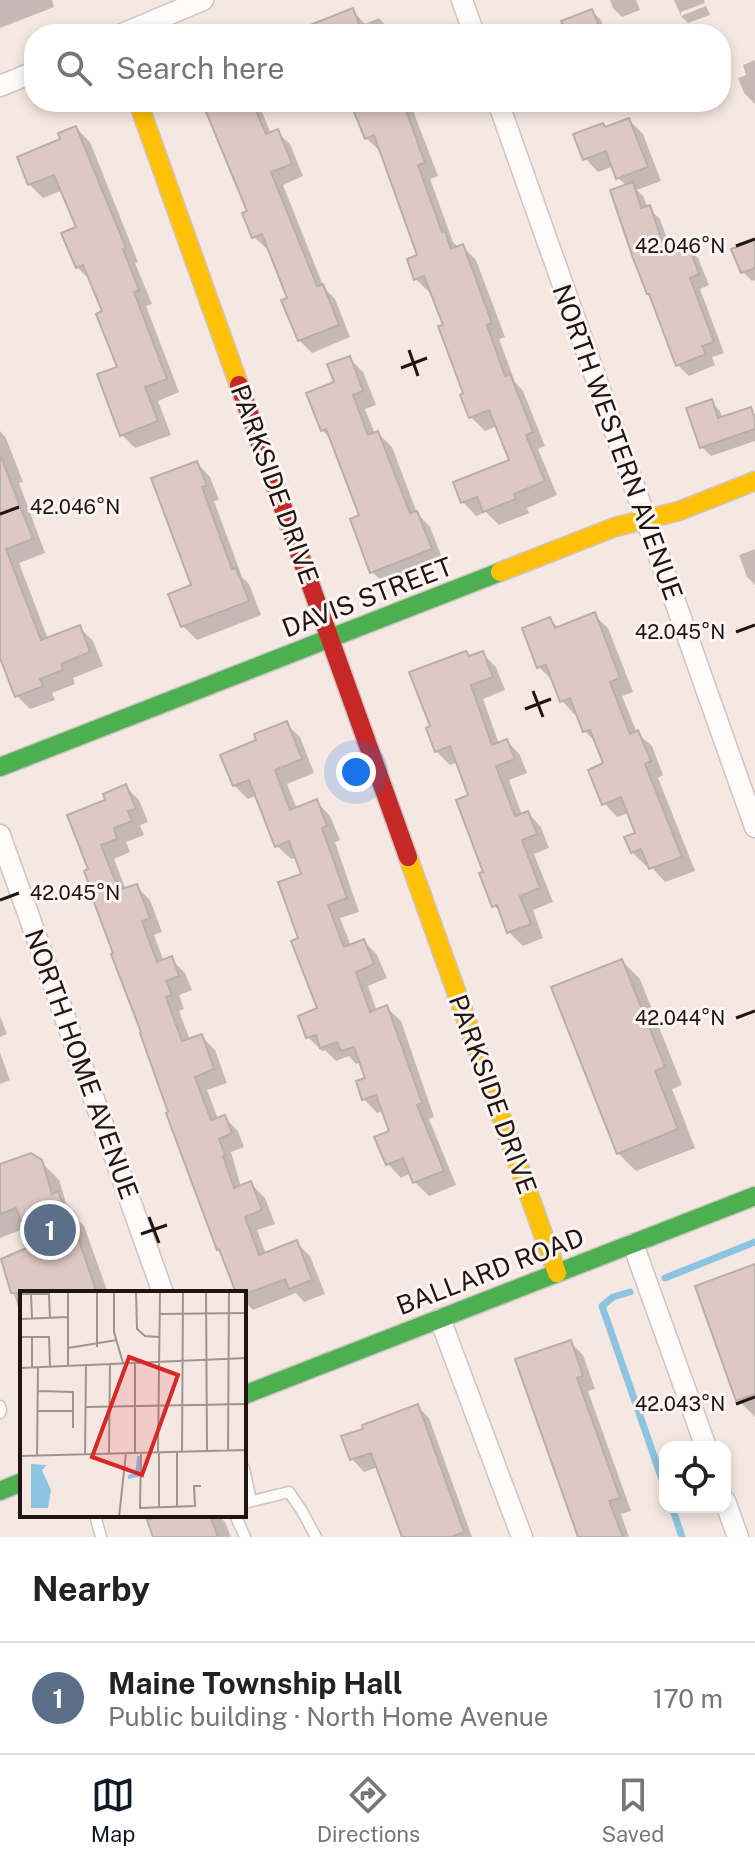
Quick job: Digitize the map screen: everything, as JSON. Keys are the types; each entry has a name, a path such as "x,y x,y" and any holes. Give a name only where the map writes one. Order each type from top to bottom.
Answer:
{"street":[{"path":"146,24 203,0"},
{"path":"462,0 470,24"},
{"path":"0,86 24,76"},
{"name":"PARKSIDE DRIVE","path":"142,112 557,1273"},
{"name":"NORTH WESTERN AVENUE","path":"502,112 755,827"},
{"name":"DAVIS STREET","path":"0,767 615,527 679,511 755,481"},
{"name":"NORTH HOME AVENUE","path":"0,835 162,1291"},
{"name":"BALLARD ROAD","path":"246,1394 755,1196"},
{"path":"633,1244 704,1441"},
{"path":"440,1319 522,1537"},
{"path":"729,1513 738,1537"}],"lane":[{"path":"0,1406 0,1413"},
{"path":"248,1502 289,1492 316,1537"},
{"path":"96,1517 101,1537"},
{"path":"236,1517 245,1537"}],"building":[{"path":"353,8 359,24 313,24"},
{"path":"592,9 598,24 562,24 561,21"},
{"path":"206,112 256,112 266,134 278,129 292,164 271,172 317,286 323,284 339,325 298,341 281,300 287,298 262,234 252,238 242,213 247,211"},
{"path":"354,112 407,112 425,163 418,165 442,232 445,231 451,249 463,244 492,323 487,325 505,376 510,374 533,432 526,435 545,481 514,494 516,499 483,512 477,497 461,503 453,482 509,460 489,410 469,418 438,326 443,325 424,276 414,280 407,259 417,255 374,135 365,139"},
{"path":"629,118 648,167 616,179 606,151 583,160 573,134"},
{"path":"76,126 126,248 123,249 139,290 134,292 167,379 145,387 158,421 120,436 97,374 117,367 96,314 102,311 83,265 76,268 61,233 76,227 54,175 28,185 17,157 60,139 58,133"},
{"path":"633,182 641,208 650,205 666,253 688,244 699,274 690,278 714,342 702,346 706,354 676,366 610,190"},
{"path":"755,240 755,268 741,273 731,249"},
{"path":"350,356 363,391 353,395 368,435 378,431 410,513 417,511 432,549 370,573 350,519 359,515 326,429 321,431 306,393 334,382 327,364"},
{"path":"712,399 718,418 751,407 755,429 700,448 686,408"},
{"path":"0,457 33,539 6,549 41,640 80,625 90,652 61,664 63,670 40,679 43,686 15,697 0,658"},
{"path":"197,461 207,486 202,487 232,569 236,568 249,601 181,627 168,594 191,585 151,478"},
{"path":"595,612 620,678 610,682 630,734 638,730 651,761 645,764 682,857 649,869 641,849 631,853 624,837 635,833 621,797 602,805 588,770 603,763 590,730 583,732 570,698 560,702 546,665 537,668 522,628 550,617 555,628"},
{"path":"466,651 469,656 483,651 493,677 471,685 492,745 507,739 515,759 496,766 515,816 528,811 537,834 522,840 540,888 520,896 531,924 507,933 497,905 492,907 479,873 483,872 456,800 468,795 450,746 435,752 426,728 430,726 409,672"},
{"path":"287,721 302,759 275,770 290,810 317,799 327,826 322,828 347,898 328,905 344,947 364,939 374,964 356,972 370,1012 387,1005 422,1103 417,1105 444,1171 413,1183 403,1158 386,1165 374,1137 389,1131 376,1095 362,1100 356,1081 365,1078 354,1047 341,1051 337,1042 320,1048 316,1035 306,1038 298,1016 317,1008 291,941 298,938 278,882 301,874 289,841 275,847 249,780 233,786 220,755 256,740 254,734"},
{"path":"126,784 136,809 128,811 132,821 114,828 117,839 101,845 119,890 137,884 150,918 142,921 157,962 172,956 179,976 166,981 172,995 166,997 182,1041 202,1034 214,1069 195,1077 211,1120 225,1115 232,1133 219,1139 234,1188 251,1181 262,1210 245,1217 259,1255 297,1240 312,1280 289,1289 285,1279 248,1293 235,1291 217,1250 111,954 84,871 88,869 67,815 105,800 103,794"},
{"path":"622,959 665,1067 655,1071 678,1129 617,1154 551,987"},
{"path":"31,1153 42,1160 52,1194 58,1191 64,1207 67,1206 96,1291 11,1293 1,1259 31,1246 16,1208 0,1214 0,1164"},
{"path":"755,1264 755,1394 736,1401 695,1286"},
{"path":"571,1340 583,1376 577,1378 620,1498 609,1501 623,1537 578,1537 515,1359"},
{"path":"418,1404 464,1532 451,1537 402,1537 371,1453 350,1460 341,1436"},
{"path":"157,1517 211,1517 218,1537 153,1537 147,1520"}],"waterway":[{"path":"665,1278 755,1242"},
{"path":"630,1292 613,1297 602,1306 659,1471"},
{"path":"674,1513 682,1537"}],"traffic: fast":[{"path":"0,767 500,572"},
{"path":"246,1394 755,1196"},
{"path":"0,1491 20,1483"}],"traffic: slow":[{"path":"142,112 239,385"},
{"path":"500,572 615,527 679,511 755,481"},
{"path":"408,857 557,1273"}],"traffic: jam":[{"path":"239,385 408,857"}],"place":[{"name":"Maine Township Hall","path":"50,1230"}]}
